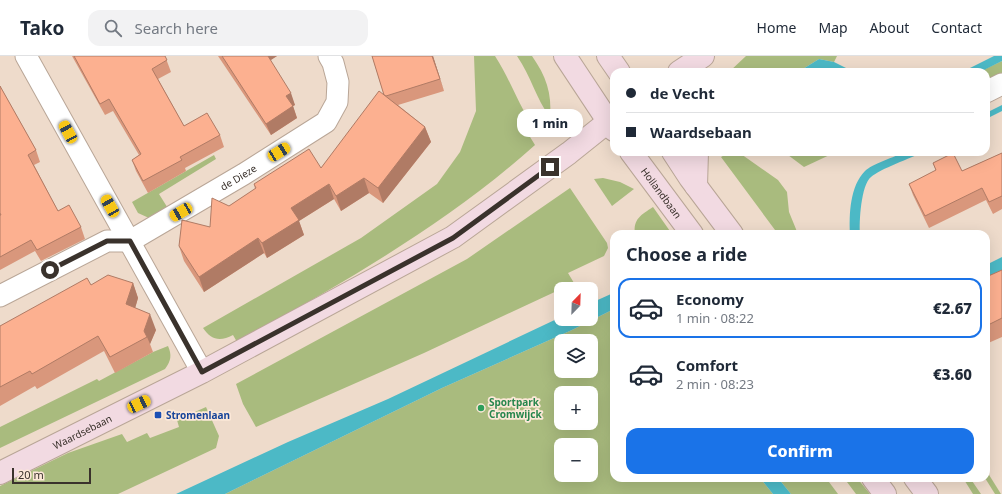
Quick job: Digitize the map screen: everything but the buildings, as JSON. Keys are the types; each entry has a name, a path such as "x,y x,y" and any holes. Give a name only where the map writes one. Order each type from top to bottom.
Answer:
{"street":[{"path":"26,56 202,372"},
{"name":"de Dieze","path":"130,241 244,174 326,122 337,102 338,82 333,63 329,56"},
{"path":"565,56 610,120"},
{"path":"608,56 616,68"},
{"path":"684,68 703,56"},
{"path":"709,68 713,56"},
{"path":"990,90 1002,84"},
{"name":"Waardsebaan","path":"0,473 202,372 453,238 610,124"},
{"name":"Hollandbaan","path":"634,156 689,230"},
{"path":"677,156 696,186 729,230"},
{"path":"696,186 697,156"},
{"path":"0,296 107,241 130,241"},
{"path":"876,482 885,494"},
{"path":"918,482 928,494"}],"green space":[{"path":"474,56 495,56 533,126 527,132 535,145 501,174 429,227 392,252 315,298 237,342 233,335 224,339 216,339 209,335 203,328 361,238 437,184 460,152 476,111"},
{"path":"517,56 532,56 541,71 549,92 550,117 541,103"},
{"path":"746,56 837,56 834,62 819,59 804,68 733,68"},
{"path":"1002,61 1002,74 990,80 990,68 987,68"},
{"path":"214,155 216,159 159,194 169,210 149,218 138,213 132,202"},
{"path":"744,156 778,180 787,192 789,212 796,230 775,230 721,157"},
{"path":"789,156 827,156 804,167"},
{"path":"603,178 620,182 634,189 612,206 594,179"},
{"path":"570,188 607,243 608,248 604,256 568,273 573,282 554,282 554,292 424,353 256,427 243,404 236,384 467,259"},
{"path":"653,207 669,230 635,230 635,225 642,215"},
{"name":"Sportpark Cromwijck","path":"610,311 610,482 763,482 773,494 225,494 442,388 554,338 554,378 598,378 598,334 563,334 580,326 598,326 598,317"},
{"path":"168,346 170,358 165,369 0,448 0,427 97,379 99,381 153,352"},
{"path":"206,407 219,436 216,448 118,494 0,494 0,486 68,453 122,434 127,442 147,433 150,438 179,427 177,420"},
{"path":"990,476 1001,494 995,494 988,482 990,482"},
{"path":"781,482 829,482 838,494 791,494"},
{"path":"847,482 860,482 870,494 856,494"},
{"path":"966,482 973,482 981,494 973,494"}],"water":[{"path":"994,56 1002,56 1002,61 988,68 970,68"},
{"path":"819,59 834,62 846,68 804,68"},
{"path":"1002,105 1002,111 990,117 990,111"},
{"path":"896,156 914,156 888,167 871,177 863,195 860,213 860,230 850,230 850,209 853,192 860,177 868,168"},
{"path":"1002,257 1002,273 990,278 990,263"},
{"path":"610,294 610,311 598,317 598,300"},
{"path":"554,320 554,326 580,326 563,334 554,334 554,338 442,388 225,494 176,494 288,442 388,399"},
{"path":"763,482 781,482 791,494 773,494"}],"place":[{"name":"Sportpark Cromwijck","path":"481,408"},
{"name":"Stromenlaan","path":"158,415"}],"route":[{"path":"50,270 107,241 130,241 202,372 453,238 550,167"}]}
